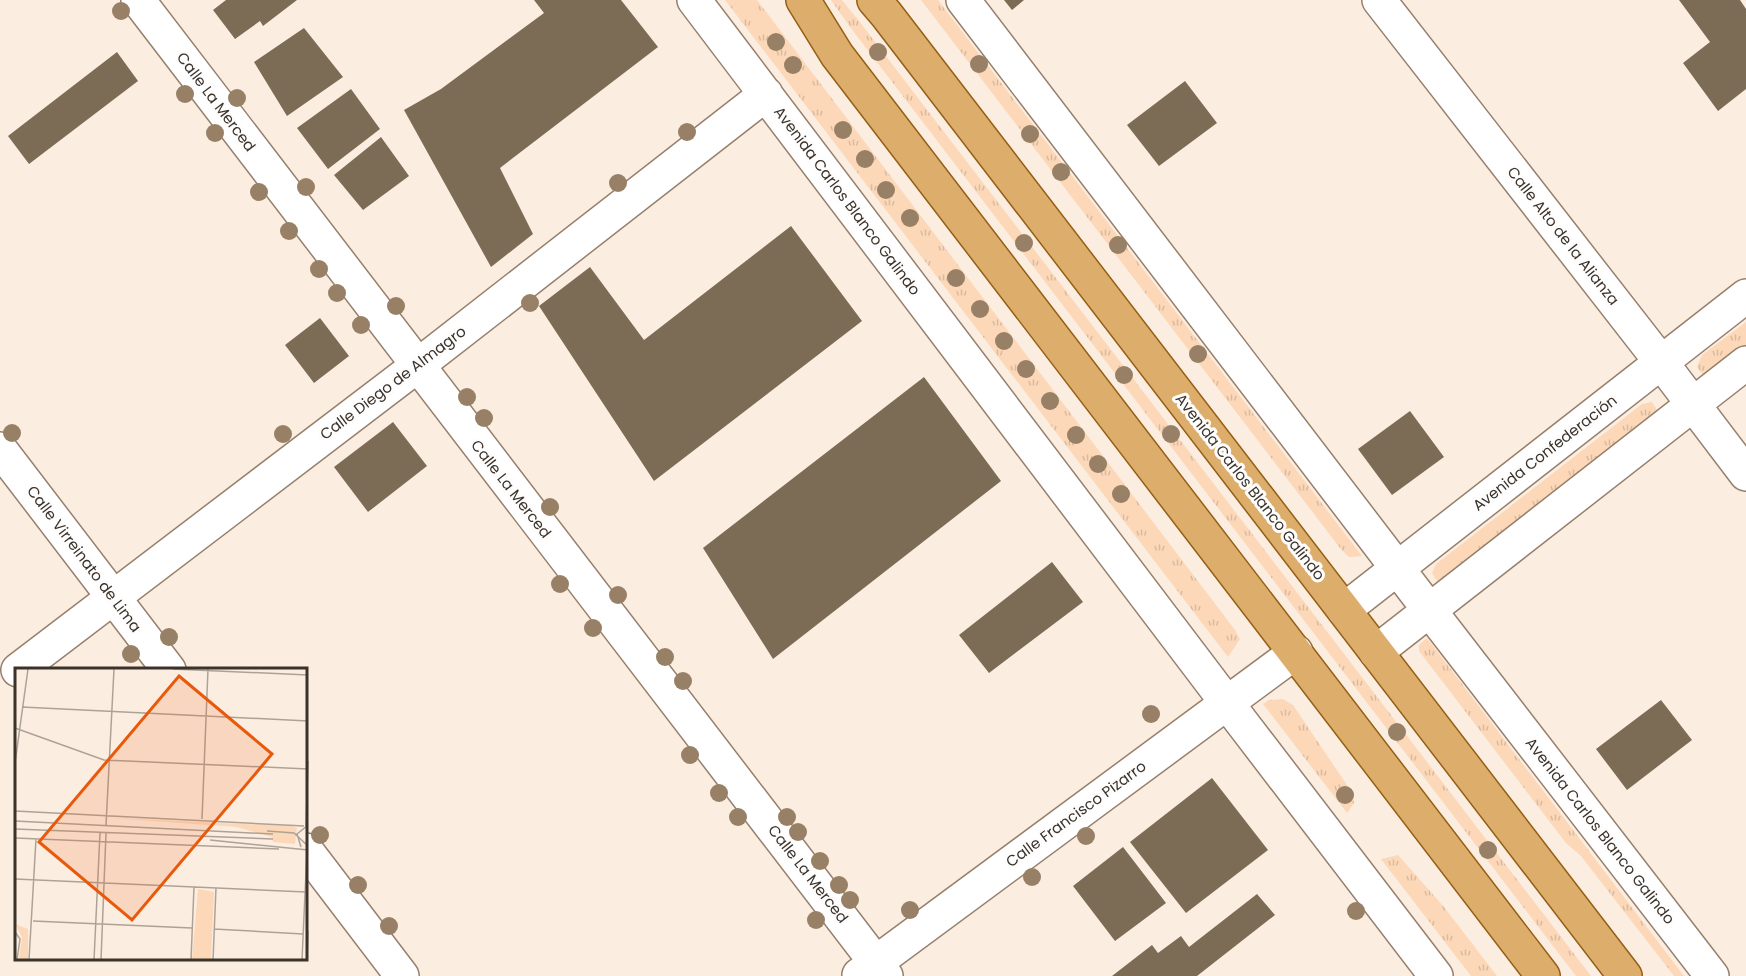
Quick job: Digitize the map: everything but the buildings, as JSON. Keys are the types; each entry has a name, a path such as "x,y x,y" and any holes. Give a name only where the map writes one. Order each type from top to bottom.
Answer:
{"main road":[{"path":"786,0 837,55 1543,976"},
{"path":"803,0 837,55"},
{"name":"Avenida Carlos Blanco Galindo","path":"880,4 1624,976"}],"street":[{"name":"Calle La Merced","path":"138,0 873,971"},
{"name":"Avenida Carlos Blanco Galindo","path":"694,0 1436,976"},
{"name":"Avenida Carlos Blanco Galindo","path":"963,0 1712,976"},
{"name":"Calle Alto de la Alianza","path":"1379,0 1746,474"},
{"name":"Calle Diego de Almagro","path":"21,668 417,366 766,94"},
{"name":"Avenida Confederación","path":"1344,610 1746,296"},
{"path":"1376,652 1746,363"},
{"name":"Calle Virreinato de Lima","path":"0,449 167,668"},
{"name":"Calle Francisco Pizarro","path":"873,971 1296,652"},
{"name":"Calle Diego de Almagro","path":"0,684 15,673"},
{"path":"308,853 402,976"}],"green space":[{"path":"725,0 757,0 1235,630 1240,639 1228,657"},
{"path":"831,0 842,0 859,21 1591,976 1576,976"},
{"path":"921,0 938,0 1362,556 1349,557 1340,548"},
{"path":"1746,322 1746,350 1715,374 1703,375 1697,367 1702,355"},
{"path":"1652,402 1657,410 1652,418 1446,578 1437,581 1432,573 1436,564 1642,404"},
{"path":"1427,638 1684,976 1674,976 1581,856 1566,843 1419,651 1419,645"},
{"path":"1283,699 1293,705 1353,794 1354,803 1347,813 1263,704 1269,700"},
{"path":"1398,855 1444,907 1497,976 1471,976 1381,859"}]}
